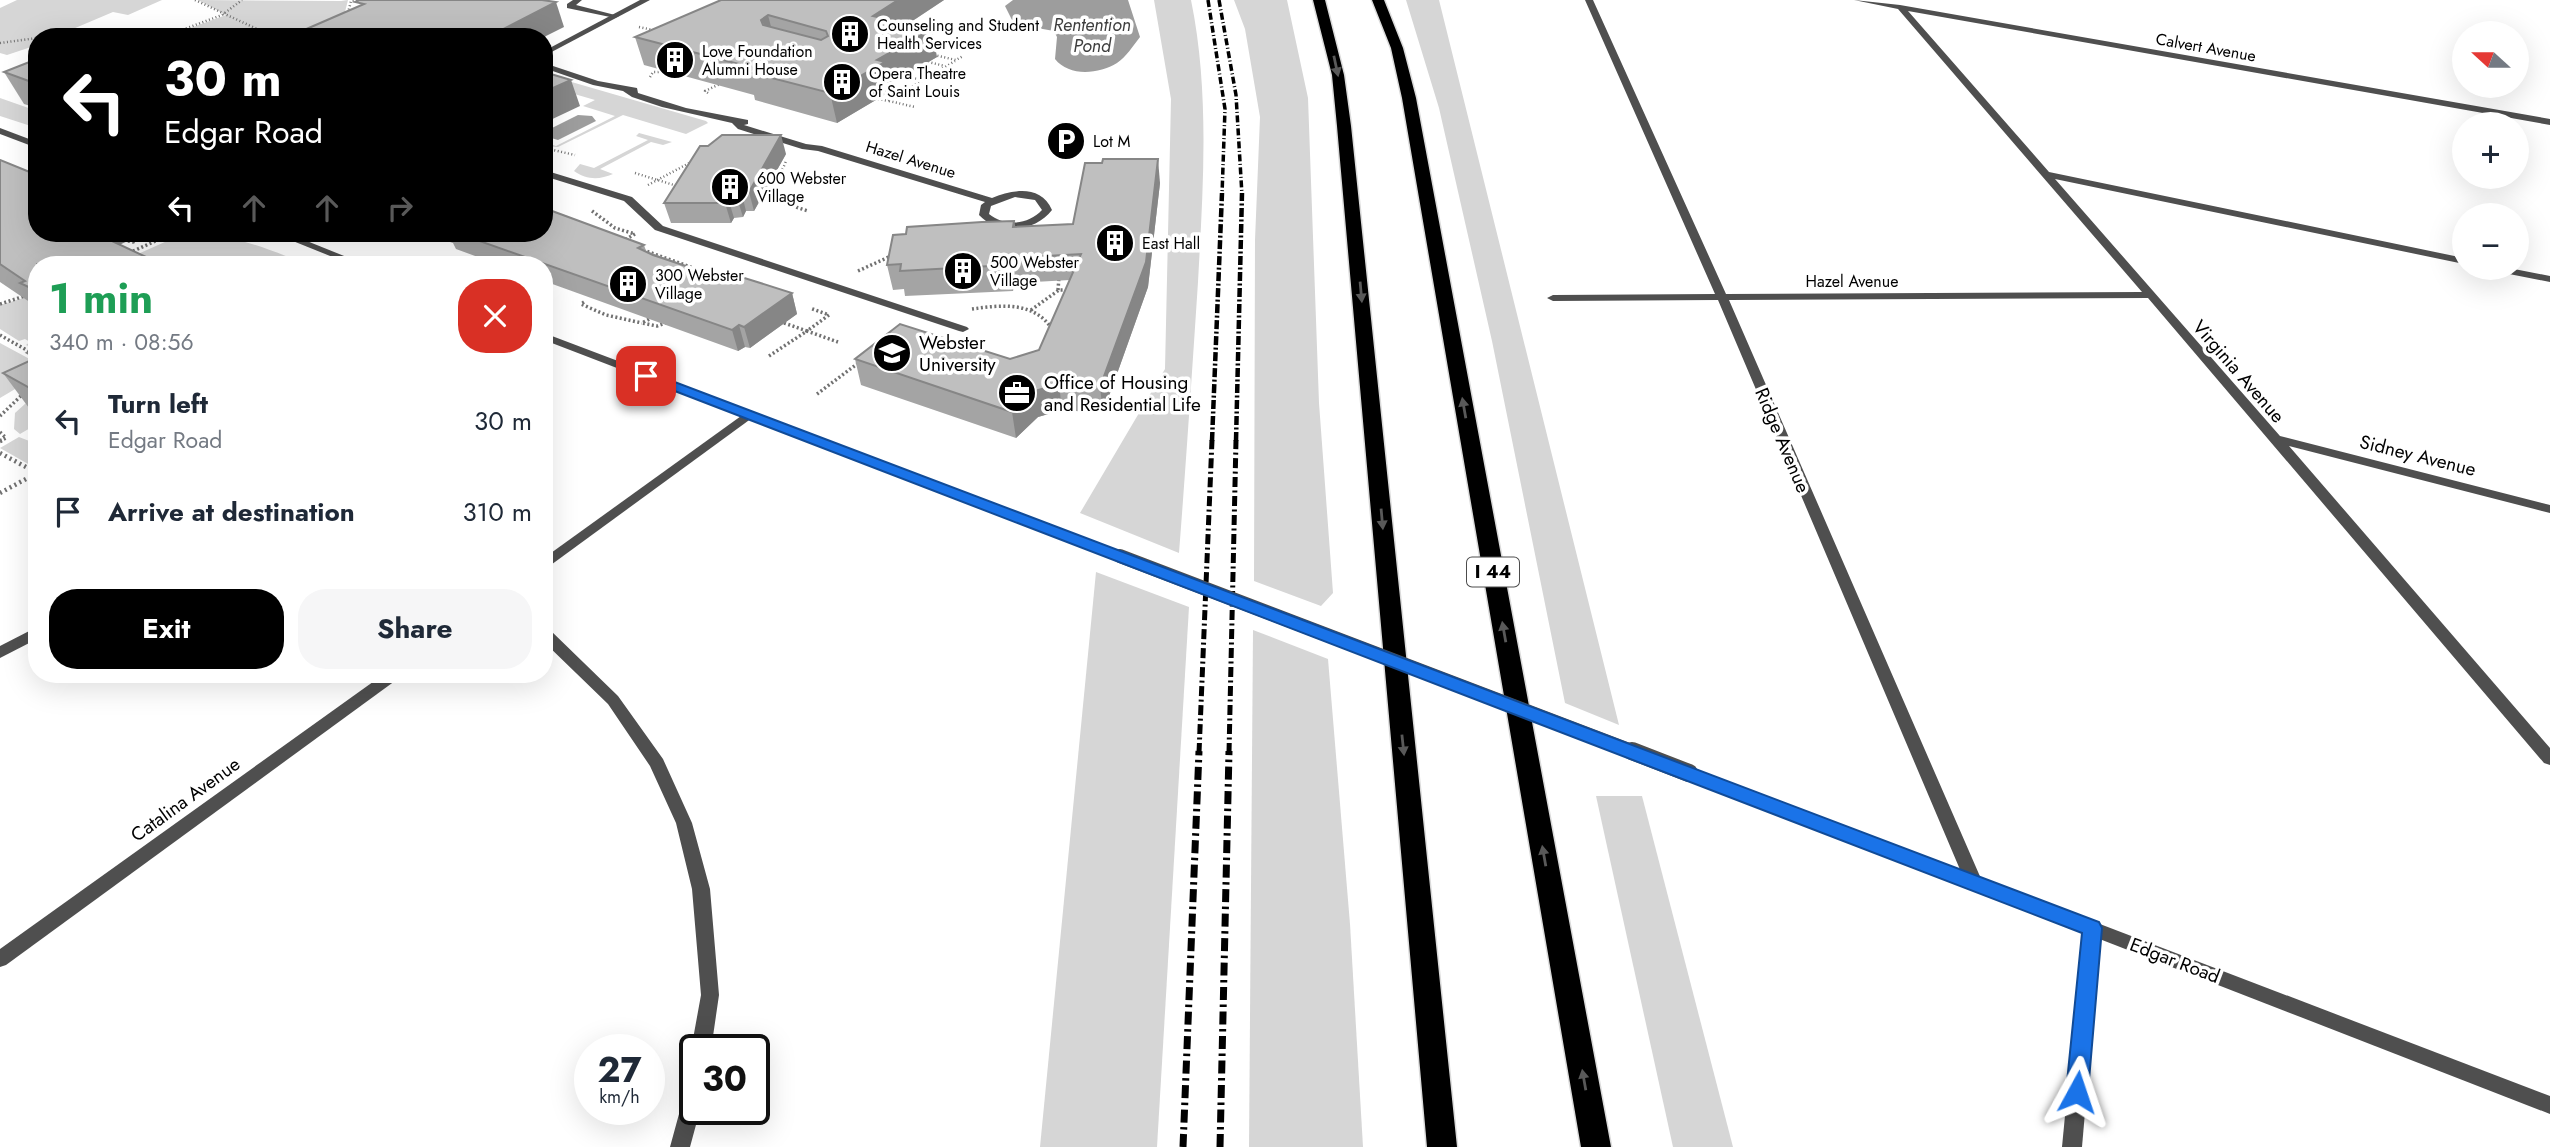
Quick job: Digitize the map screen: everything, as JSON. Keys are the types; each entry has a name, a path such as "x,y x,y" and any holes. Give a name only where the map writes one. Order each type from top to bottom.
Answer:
{"highway":[{"path":"1319,0 1338,75 1346,139 1442,1147"},
{"name":"I 44","path":"1378,0 1397,48 1409,98 1596,1147"}],"street":[{"path":"578,0 570,6 615,16"},
{"path":"553,49 646,0"},
{"name":"Ridge Avenue","path":"1589,0 1722,298 1973,881"},
{"name":"Calvert Avenue","path":"1858,0 2550,122"},
{"name":"Virginia Avenue","path":"1900,7 2550,759"},
{"name":"Hazel Avenue","path":"553,68 596,83 627,90 635,97 704,112 804,147 819,148 993,201 1010,195 1029,195 1044,201 1047,209 1032,222 1002,225 984,215 986,205 993,201"},
{"path":"0,131 28,142"},
{"path":"2046,174 2452,259"},
{"path":"553,176 628,200 659,229 963,329"},
{"path":"302,242 338,256"},
{"path":"2529,275 2550,279"},
{"name":"Hazel Avenue","path":"1553,298 2150,295"},
{"name":"Edgar Road","path":"553,339 1973,881 2550,1105"},
{"path":"553,558 748,415"},
{"name":"Sidney Avenue","path":"2276,439 2550,509"},
{"path":"0,653 28,637"},
{"path":"553,642 613,700 657,763 684,823 701,889 710,995 704,1034"},
{"name":"Catalina Avenue","path":"0,959 382,683"},
{"path":"2072,1147 2092,928"},
{"path":"680,1147 686,1125"}],"path":[{"path":"195,0 255,28"},
{"path":"186,28 224,13 242,0"},
{"path":"344,24 351,1 362,0"},
{"path":"636,26 659,32"},
{"path":"0,43 28,39"},
{"path":"930,54 956,60"},
{"path":"888,101 963,56"},
{"path":"928,62 946,67"},
{"path":"649,78 653,72 680,71"},
{"path":"905,76 923,80"},
{"path":"715,77 726,81"},
{"path":"894,90 903,92"},
{"path":"878,99 915,107"},
{"path":"553,150 575,155"},
{"path":"764,196 772,179 785,167 782,153"},
{"path":"648,185 701,156"},
{"path":"635,173 679,184 675,191"},
{"path":"756,196 764,196 808,211"},
{"path":"123,256 153,242"},
{"path":"855,274 894,255"},
{"path":"652,260 659,256"},
{"path":"705,280 713,275"},
{"path":"1030,310 1059,290 1072,290"},
{"path":"0,304 28,295"},
{"path":"584,302 581,304 595,311 657,326 674,318"},
{"path":"769,356 829,315 810,308"},
{"path":"642,323 663,311"},
{"path":"784,323 838,342"},
{"path":"0,335 28,351"},
{"path":"0,416 26,392"},
{"path":"0,432 6,438 0,441"},
{"path":"0,453 28,468"},
{"path":"0,493 28,478"}],"shaded area":[{"path":"17,0 162,0 128,15 113,12 75,28 28,28 28,48 7,55 0,53 0,8"},
{"path":"198,0 348,0 341,28 191,28 226,15"},
{"path":"1154,0 1191,0 1203,105 1200,247 1179,553 1080,513 1165,369 1171,99"},
{"path":"1234,0 1287,0 1308,98 1319,403 1333,593 1321,606 1254,581 1255,240 1260,117 1245,29"},
{"path":"1406,0 1439,0 1619,725 1565,703 1492,341 1439,108"},
{"path":"553,77 708,123 686,134 623,115 558,147 553,147 615,116 583,106 595,100 564,91 553,82"},
{"path":"0,98 28,108 28,125 0,116"},
{"path":"639,133 672,142 663,145 651,142 600,169 613,174 608,176 588,177 574,171 580,164 594,168 648,140 636,136"},
{"path":"165,242 243,242 286,256 133,256"},
{"path":"28,297 28,341 19,341 0,329 0,305"},
{"path":"0,343 28,358 28,381 0,398"},
{"path":"28,401 28,429 20,434 14,429 15,413"},
{"path":"19,437 28,440 28,464 0,448"},
{"path":"1096,572 1189,607 1157,1147 1040,1147"},
{"path":"1253,630 1328,659 1350,924 1363,1147 1249,1147"},
{"path":"1596,796 1642,796 1733,1147 1673,1147"}],"water":[{"name":"Rentention Pond","path":"1013,0 1128,0 1140,37 1123,58 1110,67 1084,72 1068,69 1055,59 1057,37 1054,31 1014,24 1005,6"},
{"path":"578,115 592,116 596,121 558,140 553,139 553,128"}],"building":[{"path":"721,0 898,0 873,16 932,29 877,60 885,62 830,93 748,72 754,68 635,37","holes":["768,15 826,31 828,36 821,40 763,25 761,20"]},
{"path":"355,2 556,2 505,28 309,28 364,4"},
{"path":"28,63 28,81 4,72"},
{"path":"553,75 571,80 553,88"},
{"path":"722,135 781,135 749,192 741,191 737,198 728,198 725,203 664,203 700,146 708,146"},
{"path":"1103,159 1158,159 1146,262 1100,387 1059,384 1035,391 1012,412 855,359 900,324 1010,359 1039,350 1081,254 1010,258 1009,265 900,271 901,264 887,265 893,235 906,234 907,227 982,222 1014,221 1013,227 1073,224 1085,163 1102,163"},
{"path":"0,160 28,171 28,242 114,242 144,256 28,256 28,287 20,283 25,281 0,264"},
{"path":"553,211 644,245 638,248 653,255 727,280 735,275 792,293 744,327 739,325 732,330 553,267 553,256 522,256 483,242 553,242"},
{"path":"28,362 28,387 3,373"}],"railway":[{"path":"1208,0 1225,109 1222,195"},
{"path":"1219,0 1236,95 1242,194"},
{"path":"1212,441 1222,193"},
{"path":"1236,441 1242,194"},
{"path":"1199,753 1212,440"},
{"path":"1229,753 1236,440"},
{"path":"1183,1147 1199,751"},
{"path":"1220,1147 1229,751"}],"place":[{"name":"Counseling and Student Health Services","path":"850,34"},
{"name":"Love Foundation Alumni House","path":"675,60"},
{"name":"Opera Theatre of Saint Louis","path":"842,82"},
{"name":"Lot M","path":"1066,141"},
{"name":"600 Webster Village","path":"730,187"},
{"name":"East Hall","path":"1115,243"},
{"name":"500 Webster Village","path":"963,271"},
{"name":"300 Webster Village","path":"628,284"},
{"name":"Webster University","path":"892,353"},
{"name":"Office of Housing and Residential Life","path":"1017,393"}],"route":[{"path":"646,376 2092,928 2077,1092"}]}
